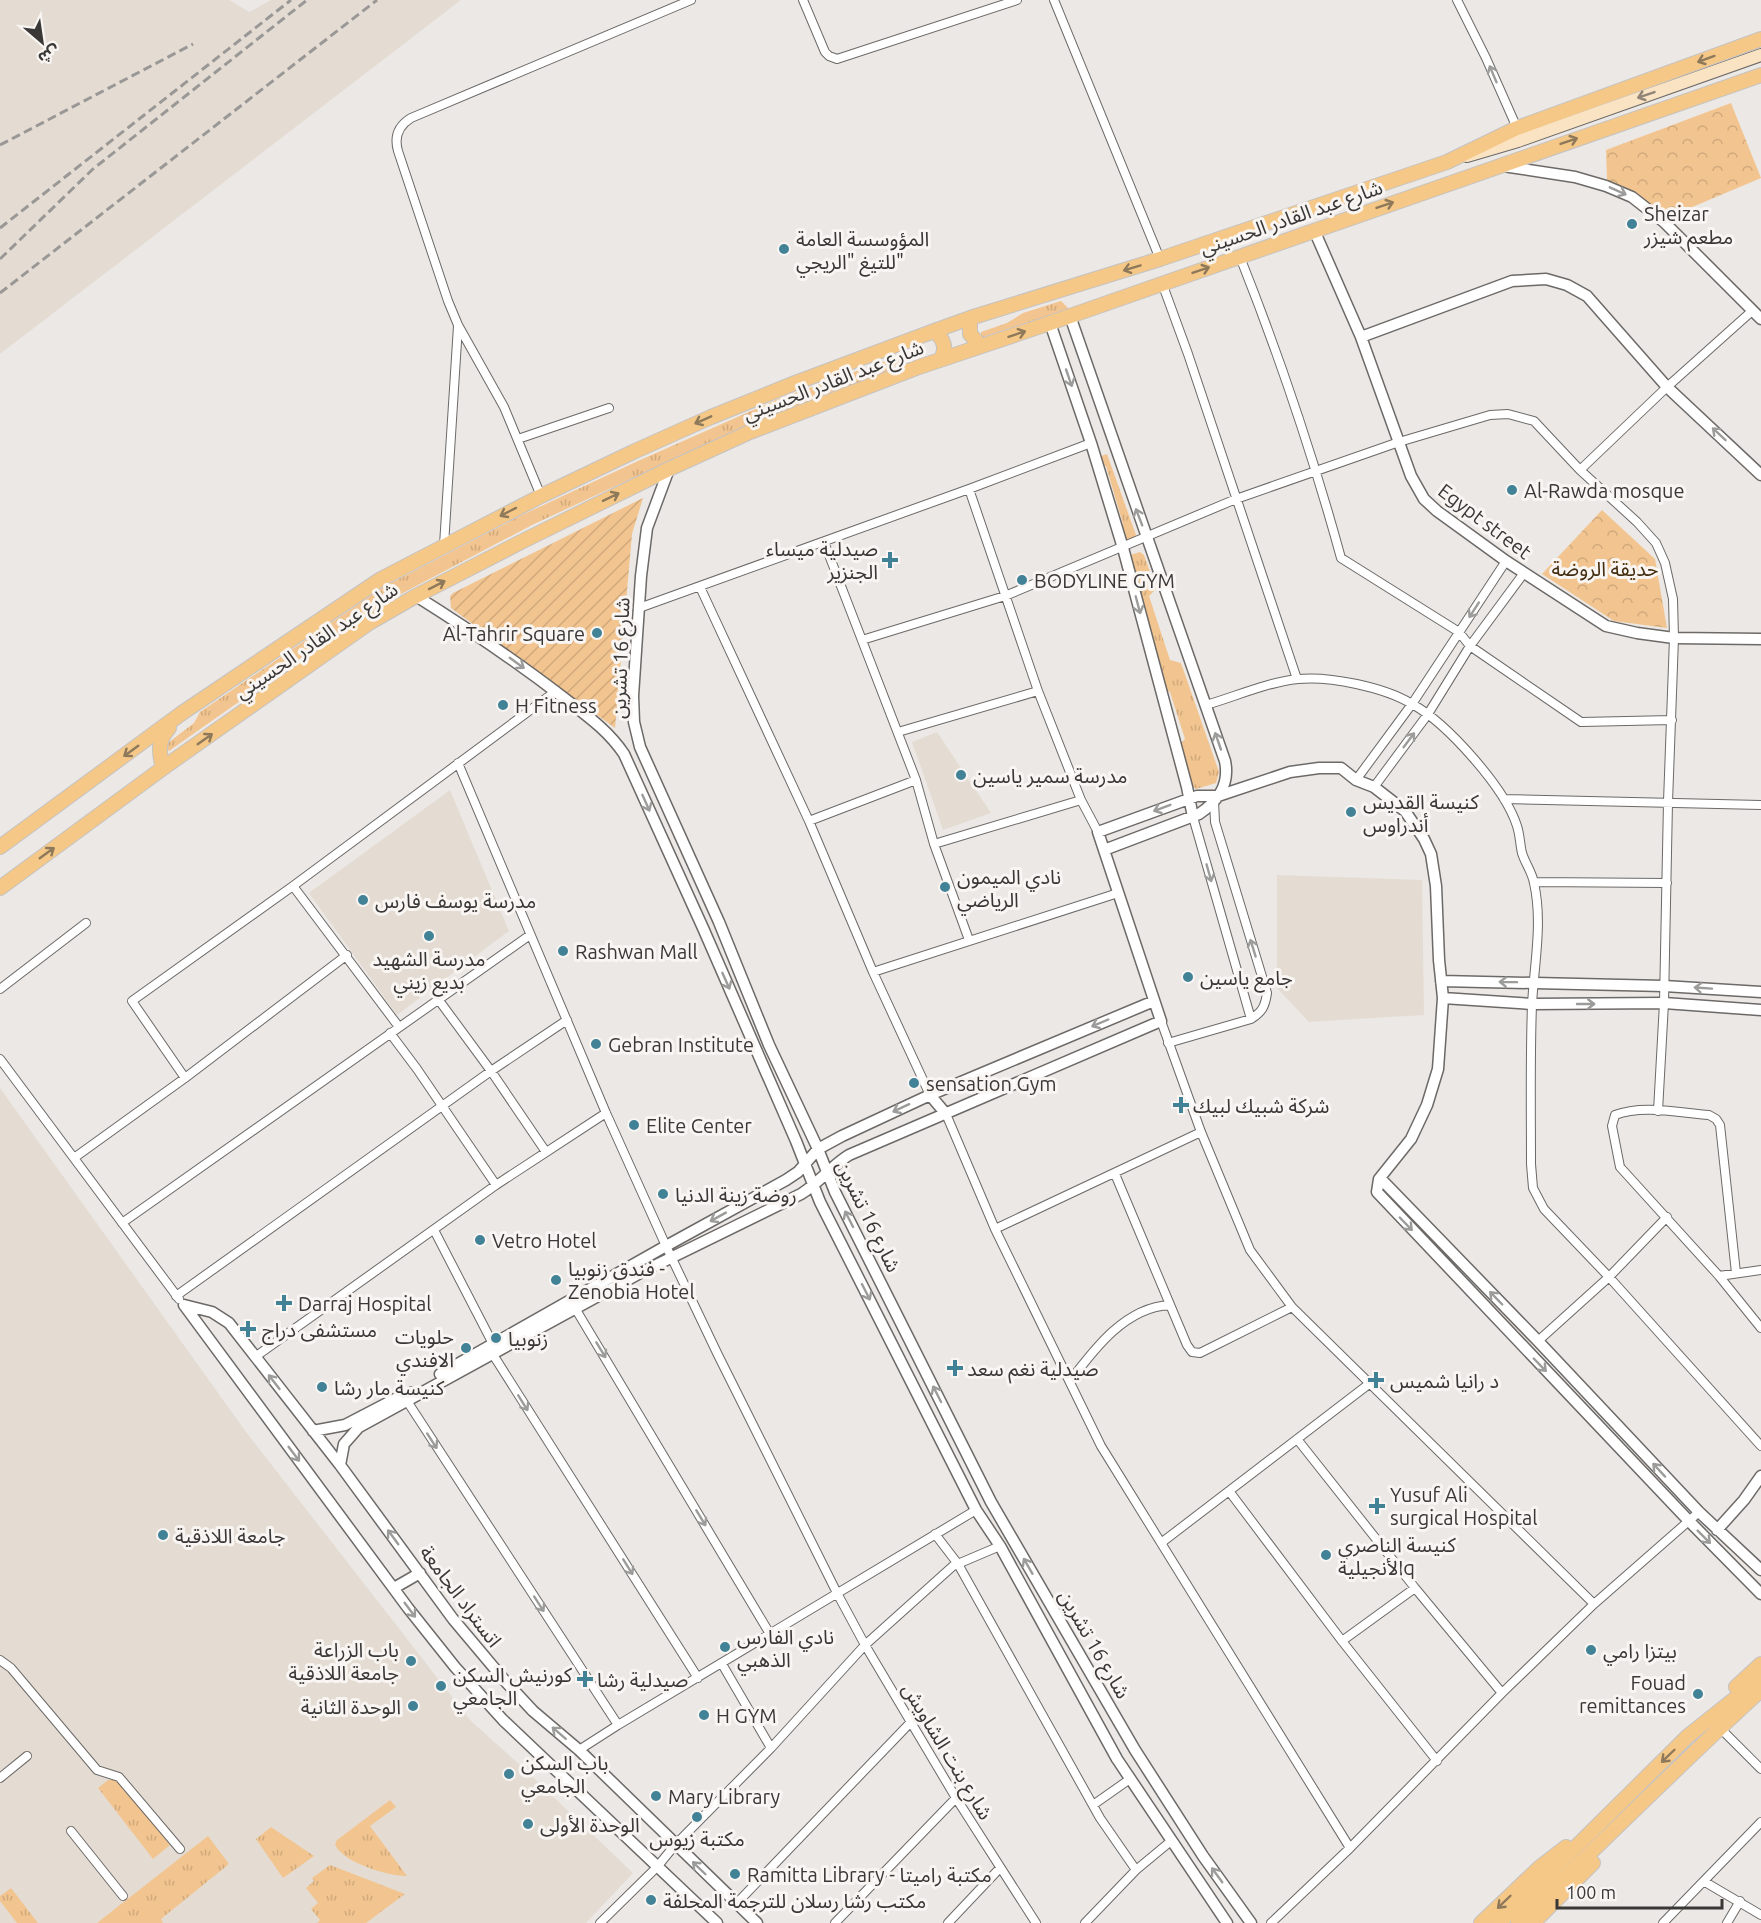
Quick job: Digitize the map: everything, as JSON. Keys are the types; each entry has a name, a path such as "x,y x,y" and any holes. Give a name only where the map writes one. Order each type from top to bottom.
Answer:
{"main road":[{"name":"شارع عبد القادر الحسيني","path":"0,847 182,713 381,579 541,496 711,417 970,318 1160,259 1447,162 1517,128 1761,39"},
{"path":"1447,162 1518,141 1761,55"},
{"name":"شارع عبد القادر الحسيني","path":"0,888 163,768 369,623 523,541 669,469 750,432 941,360 1761,75"},
{"path":"970,318 970,334 981,346"},
{"path":"934,331 943,342 944,350 941,360"},
{"path":"163,768 159,752 162,735 182,713"},
{"path":"1688,1736 1705,1715 1761,1664"},
{"path":"1499,1923 1688,1736 1761,1678"},
{"path":"1518,1923 1662,1782 1761,1690"},
{"path":"1720,1728 1761,1701"},
{"path":"1533,1923 1593,1864 1611,1834"},
{"path":"1481,1923 1555,1854 1582,1840"}],"street":[{"path":"541,496 504,407 458,325 397,146 397,135 402,125 411,118 691,0"},
{"path":"803,0 825,52 832,59 837,59 1017,0"},
{"path":"1054,0 1160,259"},
{"path":"1457,0 1517,128"},
{"path":"1500,166 1575,177 1632,197 1664,222 1761,319"},
{"name":"Egypt street","path":"1314,230 1361,337 1411,476 1424,499 1437,511 1506,561 1606,626 1674,639 1761,639"},
{"path":"1240,257 1317,470 1341,558 1459,633 1470,646 1581,722 1672,720"},
{"path":"1361,337 1512,281 1546,279 1567,285 1587,296 1667,387 1761,475"},
{"path":"1162,283 1297,679"},
{"path":"1580,470 1752,310"},
{"path":"1070,316 1228,774 1216,798 1205,810 1193,817 1104,850"},
{"path":"1050,323 1091,443 1123,548 1190,797 1193,817 1251,1019"},
{"path":"444,545 458,325"},
{"path":"518,439 609,408"},
{"path":"862,640 1005,596 1236,500 1399,442 1481,416 1499,414 1517,416 1538,424 1580,470 1647,533 1665,563 1673,599 1674,639 1664,1003 1658,1111"},
{"path":"639,608 1091,443"},
{"name":"شارع 16 تشرين","path":"669,469 647,528 640,576 633,696 634,722 640,747 719,922 769,1045 827,1173 991,1502 1135,1750 1203,1856 1251,1923"},
{"path":"969,489 1038,691 1081,800 1098,832 1168,1043 1250,1250 1292,1307 1594,1604"},
{"path":"824,542 916,780 934,844 969,940"},
{"path":"1356,780 1412,704 1506,561"},
{"path":"1374,786 1428,714 1470,646 1524,573"},
{"path":"700,587 809,821 873,972 930,1095 946,1114 995,1229 1101,1446 1350,1848"},
{"name":"شارع 16 تشرين","path":"416,596 484,639 556,691 613,736 624,753 703,928 826,1212 976,1510 1000,1546 1117,1759 1227,1923"},
{"path":"1206,705 1297,679 1316,679 1356,685 1394,695 1428,714 1482,768 1504,799 1517,826 1522,855 1534,882 1538,928 1532,1004 1531,1164 1533,1188 1544,1209 1609,1277 1761,1446"},
{"path":"185,1078 132,1001 293,886 556,691"},
{"path":"898,732 1038,691"},
{"name":"شارع بنت الشاويش","path":"458,763 606,1113 671,1258 837,1593 910,1724 1036,1923"},
{"path":"1098,832 1190,797 1203,794 1216,798 1290,772 1319,768 1341,768 1356,780 1374,786 1405,811 1424,839 1431,855 1436,886 1443,998 1438,1069 1427,1105 1411,1139 1380,1178 1377,1192 1761,1594"},
{"path":"809,821 916,780"},
{"path":"1168,1043 1251,1019 1261,1012 1266,1004 1267,993 1217,828 1214,815 1216,798"},
{"path":"1504,799 1761,805"},
{"path":"934,844 1081,800"},
{"path":"1534,882 1667,883"},
{"path":"293,886 399,1027"},
{"path":"873,972 1118,893"},
{"path":"703,928 719,922"},
{"path":"0,989 86,923"},
{"path":"122,1223 530,935"},
{"path":"74,1158 185,1078 347,955"},
{"path":"1441,981 1664,986 1761,992"},
{"path":"1443,998 1532,1004 1664,1003 1761,1010"},
{"path":"438,999 546,1152"},
{"path":"340,1465 344,1444 354,1432 409,1396 573,1304 666,1246 786,1180 798,1172 818,1149 930,1095 1154,1001"},
{"path":"176,1296 491,1071 567,1020"},
{"path":"573,1304 801,1194 814,1186 837,1162 849,1155 1161,1021"},
{"path":"390,1033 496,1185"},
{"path":"0,1059 431,1638 478,1694 717,1923"},
{"path":"1736,1273 1720,1125 1716,1119 1709,1115 1658,1111 1627,1110 1615,1115 1612,1126 1620,1167 1719,1276 1761,1328"},
{"path":"255,1357 496,1185 606,1113"},
{"path":"995,1229 1202,1132"},
{"path":"1115,1174 1187,1345 1192,1352 1200,1353 1292,1307"},
{"path":"1380,1178 1699,1512 1761,1569"},
{"path":"1538,1341 1609,1277 1667,1218"},
{"path":"434,1230 493,1348 698,1678"},
{"path":"1719,1276 1761,1270"},
{"path":"573,1304 770,1634"},
{"name":"اتستراد الجامعة","path":"184,1305 203,1308 229,1323 340,1465 453,1619 533,1712 579,1750 757,1923"},
{"path":"1070,1381 1090,1354 1118,1326 1156,1305 1170,1305"},
{"path":"1161,1543 1369,1384"},
{"path":"313,1431 338,1428 409,1396"},
{"path":"409,1396 618,1725"},
{"path":"1297,1439 1502,1693"},
{"path":"1717,1530 1744,1500 1761,1476"},
{"path":"1229,1491 1342,1641 1437,1761"},
{"path":"579,1750 976,1510"},
{"path":"1270,1923 1350,1848 1502,1693 1594,1604 1699,1512"},
{"path":"935,1534 958,1564 1093,1805 1136,1870"},
{"path":"600,1923 771,1748 865,1645 953,1566 1000,1546"},
{"path":"394,1588 420,1573"},
{"path":"1342,1641 1415,1588"},
{"path":"0,1660 11,1668 98,1770 119,1777 180,1849"},
{"path":"722,1664 771,1748"},
{"path":"736,1904 910,1724"},
{"path":"1720,1728 1761,1769"},
{"path":"1117,1759 1135,1750"},
{"path":"0,1778 27,1756"},
{"path":"1093,1805 1130,1779"},
{"path":"835,1923 956,1798"},
{"path":"1663,1923 1761,1822"},
{"path":"71,1830 123,1896"},
{"path":"1085,1923 1136,1870 1171,1841"},
{"path":"948,1923 1000,1868"},
{"path":"1705,1882 1761,1915"},
{"path":"1727,1923 1740,1901"}],"shaded area":[{"path":"0,0 229,0 249,12 271,0 461,0 0,354"},
{"path":"937,732 991,813 943,830 912,742"},
{"path":"450,790 509,931 397,1015 309,893"},
{"path":"1277,875 1422,880 1424,1015 1309,1022 1277,988"},
{"name":"جامعة اللاذقية","path":"0,1088 246,1432 471,1721 633,1873 586,1923 0,1923"}],"green space":[{"path":"1731,103 1761,178 1659,221 1607,179 1606,150"},
{"path":"1061,301 1069,309 981,337 981,332 1007,323 1023,313"},
{"path":"919,349 923,350 922,354 896,365 886,373 792,408 678,457 532,525 401,594 325,641 169,751 164,746 194,723 200,712 385,586 522,515 638,461 778,399"},
{"path":"1107,454 1136,535 1134,539 1128,541 1122,539 1117,530 1123,524 1106,466 1100,464 1098,457"},
{"path":"643,498 632,534 615,728 451,608 450,596"},
{"name":"حديقة الروضة","path":"1602,510 1655,559 1667,628 1614,621 1542,574"},
{"path":"1140,552 1144,555 1156,589 1149,596 1170,660 1181,663 1219,772 1216,783 1196,789 1190,784 1179,745 1185,739 1170,692 1162,689 1130,555"},
{"path":"108,1780 117,1780 170,1845 153,1859 98,1788"},
{"path":"390,1800 396,1807 370,1826 407,1876 389,1874 357,1863 340,1852 335,1845 337,1840"},
{"path":"271,1827 314,1856 283,1878 256,1839"},
{"path":"208,1836 229,1864 161,1919 163,1923 97,1923"},
{"path":"330,1865 405,1894 366,1923 317,1923 320,1920 311,1909 318,1903 306,1888 314,1881 312,1878"},
{"path":"11,1888 38,1923 17,1923 0,1901 0,1896"}],"railway":[{"path":"0,228 291,0"},
{"path":"0,259 93,169 307,0"},
{"path":"0,293 377,0"},
{"path":"0,145 193,44"}],"place":[{"name":"Sheizar مطعم شيزر","path":"1632,224"},
{"name":"المؤوسسة العامة للتيغ \"الريجي\"","path":"784,249"},
{"name":"Al-Rawda mosque","path":"1512,490"},
{"name":"صيدلية ميساء الجنزير","path":"890,560"},
{"name":"BODYLINE GYM","path":"1022,580"},
{"name":"Al-Tahrir Square","path":"597,633"},
{"name":"H Fitness","path":"503,705"},
{"name":"مدرسة سمير ياسين","path":"961,775"},
{"name":"كنيسة القديس أندراوس","path":"1351,812"},
{"name":"نادي الميمون الرياضي","path":"945,887"},
{"name":"مدرسة يوسف فارس","path":"363,900"},
{"name":"مدرسة الشهيد بديع زيني","path":"429,936"},
{"name":"Rashwan Mall","path":"563,951"},
{"name":"جامع ياسين","path":"1188,977"},
{"name":"Gebran Institute","path":"596,1044"},
{"name":"sensation Gym","path":"914,1083"},
{"name":"شركة شبيك لبيك","path":"1181,1105"},
{"name":"Elite Center","path":"634,1125"},
{"name":"روضة زينة الدنيا","path":"663,1194"},
{"name":"Vetro Hotel","path":"480,1240"},
{"name":"فندق زنوبيا - Zenobia Hotel","path":"556,1280"},
{"name":"Darraj Hospital","path":"284,1303"},
{"name":"مستشفى دراج","path":"248,1329"},
{"name":"زنوبيا","path":"496,1338"},
{"name":"حلويات الافندي","path":"466,1348"},
{"name":"صيدلية نغم سعد","path":"955,1368"},
{"name":"د رانيا شميس","path":"1376,1380"},
{"name":"كنيسة مار رشا","path":"322,1387"},
{"name":"Yusuf Ali surgical Hospital","path":"1377,1506"},
{"name":"جامعة اللاذقية","path":"163,1535"},
{"name":"كنيسة الناصري الأنجيليةq","path":"1326,1555"},
{"name":"نادي الفارس الذهبي","path":"725,1647"},
{"name":"بيتزا رامي","path":"1591,1650"},
{"name":"باب الزراعة جامعة اللاذقية","path":"411,1661"},
{"name":"صيدلية رشا","path":"585,1679"},
{"name":"كورنيش السكن الجامعي","path":"441,1686"},
{"name":"Fouad remittances","path":"1698,1694"},
{"name":"الوحدة الثانية","path":"413,1706"},
{"name":"H GYM","path":"704,1715"},
{"name":"باب السكن الجامعي","path":"509,1774"},
{"name":"Mary Library","path":"656,1796"},
{"name":"مكتبة زيوس","path":"697,1817"},
{"name":"الوحدة الأولى","path":"528,1824"},
{"name":"Ramitta Library - مكتبة راميتا","path":"735,1874"},
{"name":"مكتب رشا رسلان للترجمة المحلفة","path":"651,1900"}]}
